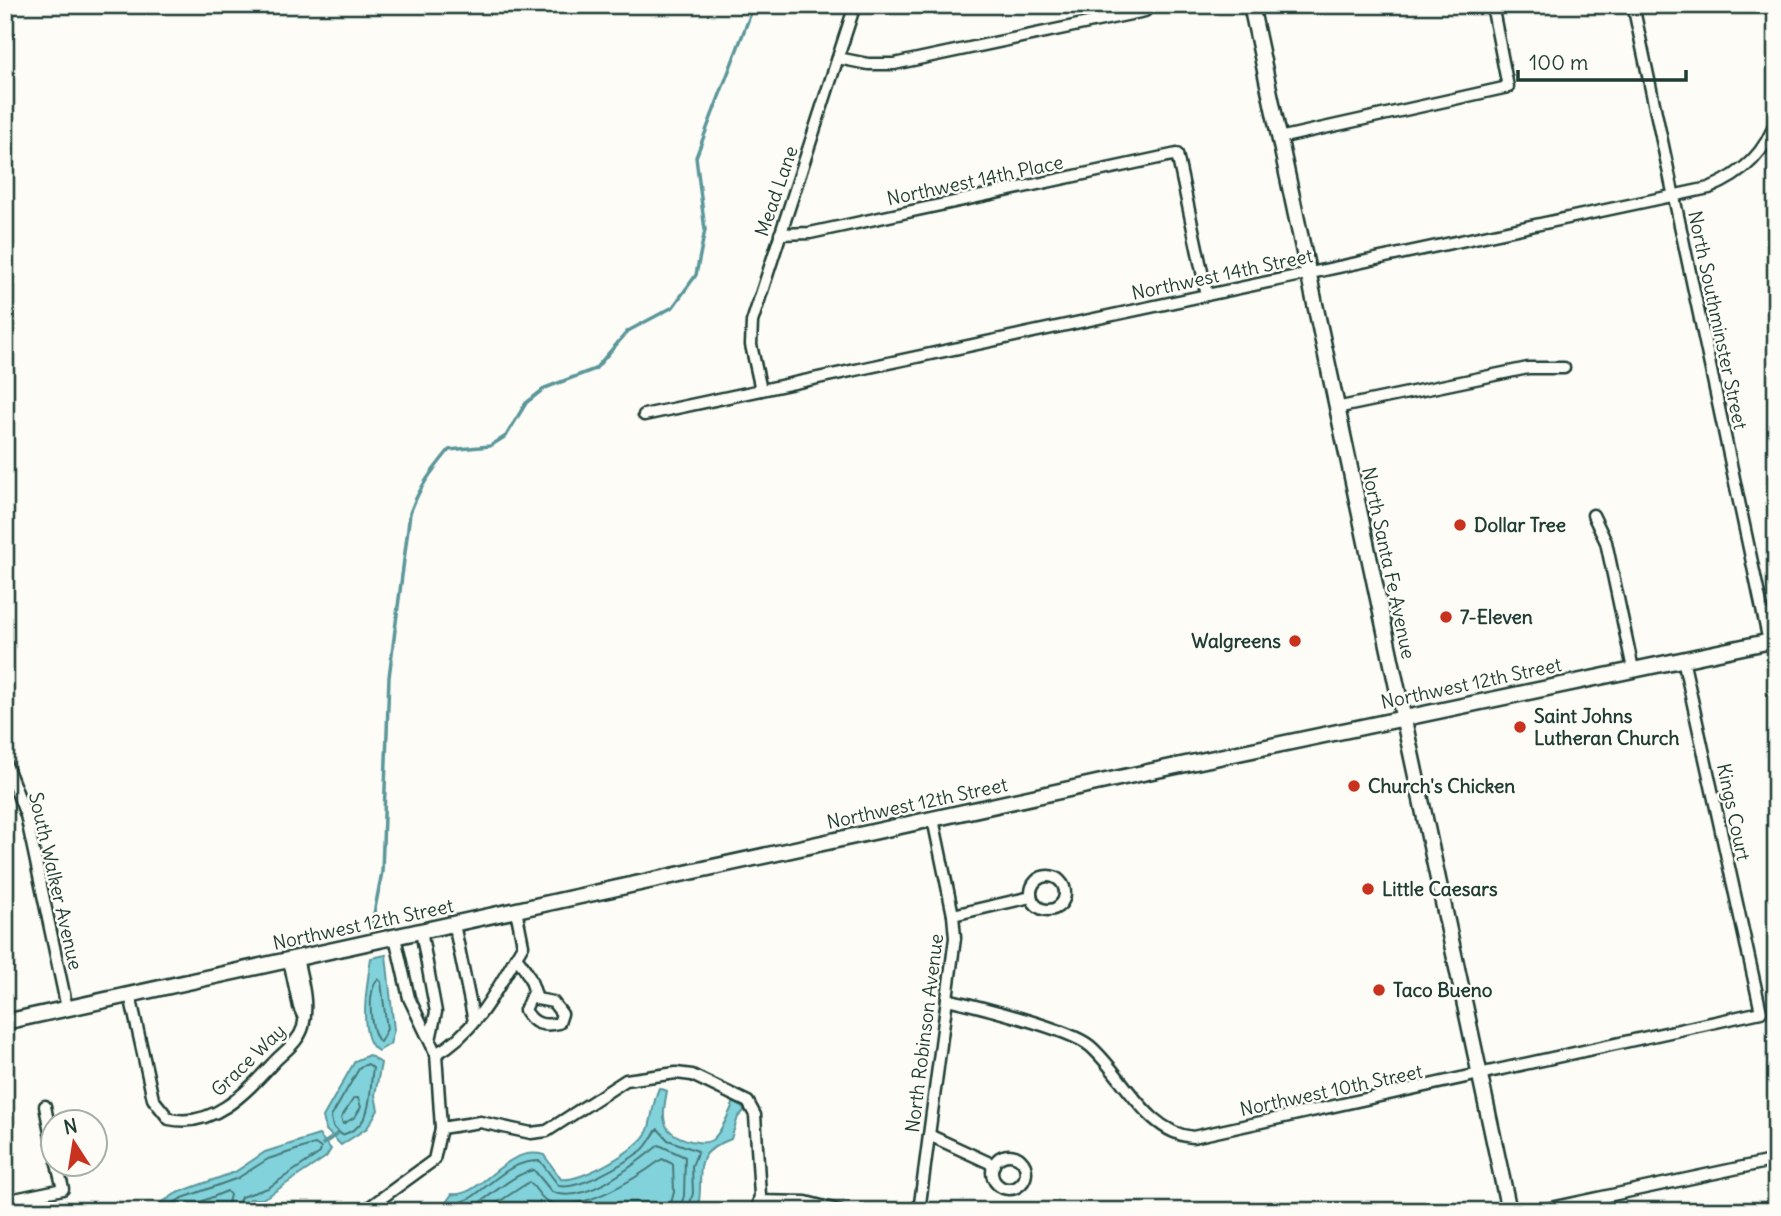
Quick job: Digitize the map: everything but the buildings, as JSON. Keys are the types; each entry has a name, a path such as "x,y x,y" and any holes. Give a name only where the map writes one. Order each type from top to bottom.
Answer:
{"main road":[{"name":"North Santa Fe Avenue","path":"1251,5 1508,1211"},
{"name":"Northwest 12th Street","path":"5,1022 933,819 1772,641"}],"street":[{"name":"Mead Lane","path":"761,390 751,332 855,5"},
{"path":"1279,138 1508,88 1492,5"},
{"name":"North Southminster Street","path":"1633,5 1772,641"},
{"path":"838,58 868,64 894,64 1145,8"},
{"name":"Northwest 14th Street","path":"644,415 1709,188 1733,177 1757,156 1776,119"},
{"name":"Northwest 14th Place","path":"780,234 810,233 1177,154 1207,295"},
{"path":"1336,408 1528,368 1564,368"},
{"path":"1593,515 1606,542 1633,669"},
{"name":"Kings Court","path":"1684,659 1760,1013"},
{"name":"South Walker Avenue","path":"5,762 26,815 67,1008"},
{"name":"North Robinson Avenue","path":"919,1211 955,938 953,915 933,819"},
{"path":"953,915 1031,897"},
{"path":"436,1054 452,1045 474,1021 523,946 516,910"},
{"path":"454,924 474,1021"},
{"path":"421,931 436,1012 430,1040"},
{"path":"364,1211 434,1160 441,1128 436,1054 410,998 395,937"},
{"path":"516,957 529,972 534,990"},
{"name":"Grace Way","path":"130,995 153,1099 169,1119 177,1121 219,1112 237,1100 299,1037 304,1018 293,959"},
{"name":"Northwest 10th Street","path":"947,999 1083,1041 1160,1124 1185,1136 1199,1137 1760,1013"},
{"path":"441,1128 480,1122 531,1133 547,1132 626,1080 676,1073 692,1075 748,1102 755,1115 758,1206 806,1202 841,1211"},
{"path":"929,1135 994,1166"},
{"path":"1537,1211 1776,1160"},
{"path":"5,1201 63,1189 60,1178"}],"water":[{"path":"386,955 394,1030 390,1044 378,1051 367,1034 366,994 371,958"},
{"path":"369,1055 381,1063 375,1095 378,1110 367,1128 341,1145 326,1130 323,1117 355,1061"},
{"path":"659,1088 667,1091 664,1117 668,1129 673,1134 691,1141 704,1142 716,1137 734,1102 745,1110 738,1117 731,1139 710,1150 705,1156 699,1202 691,1211 440,1211 452,1194 474,1188 517,1157 544,1155 561,1179 581,1176 609,1163 643,1138 648,1130"},
{"path":"319,1135 331,1149 326,1157 262,1199 250,1199 241,1211 155,1211 156,1206 177,1193 235,1172 265,1152"}],"waterway":[{"path":"372,924 382,872 389,677 410,513 414,503 426,480 449,450 490,446 506,436 526,403 545,388 595,369 628,331 673,307 696,275 705,230 696,157 754,5"},
{"path":"1775,662 1776,666"},
{"path":"323,1144 337,1134"}],"place":[{"name":"Dollar Tree","path":"1460,525"},
{"name":"7-Eleven","path":"1446,617"},
{"name":"Walgreens","path":"1295,641"},
{"name":"Saint Johns Lutheran Church","path":"1520,727"},
{"name":"Church's Chicken","path":"1354,786"},
{"name":"Little Caesars","path":"1368,889"},
{"name":"Taco Bueno","path":"1379,990"}]}
